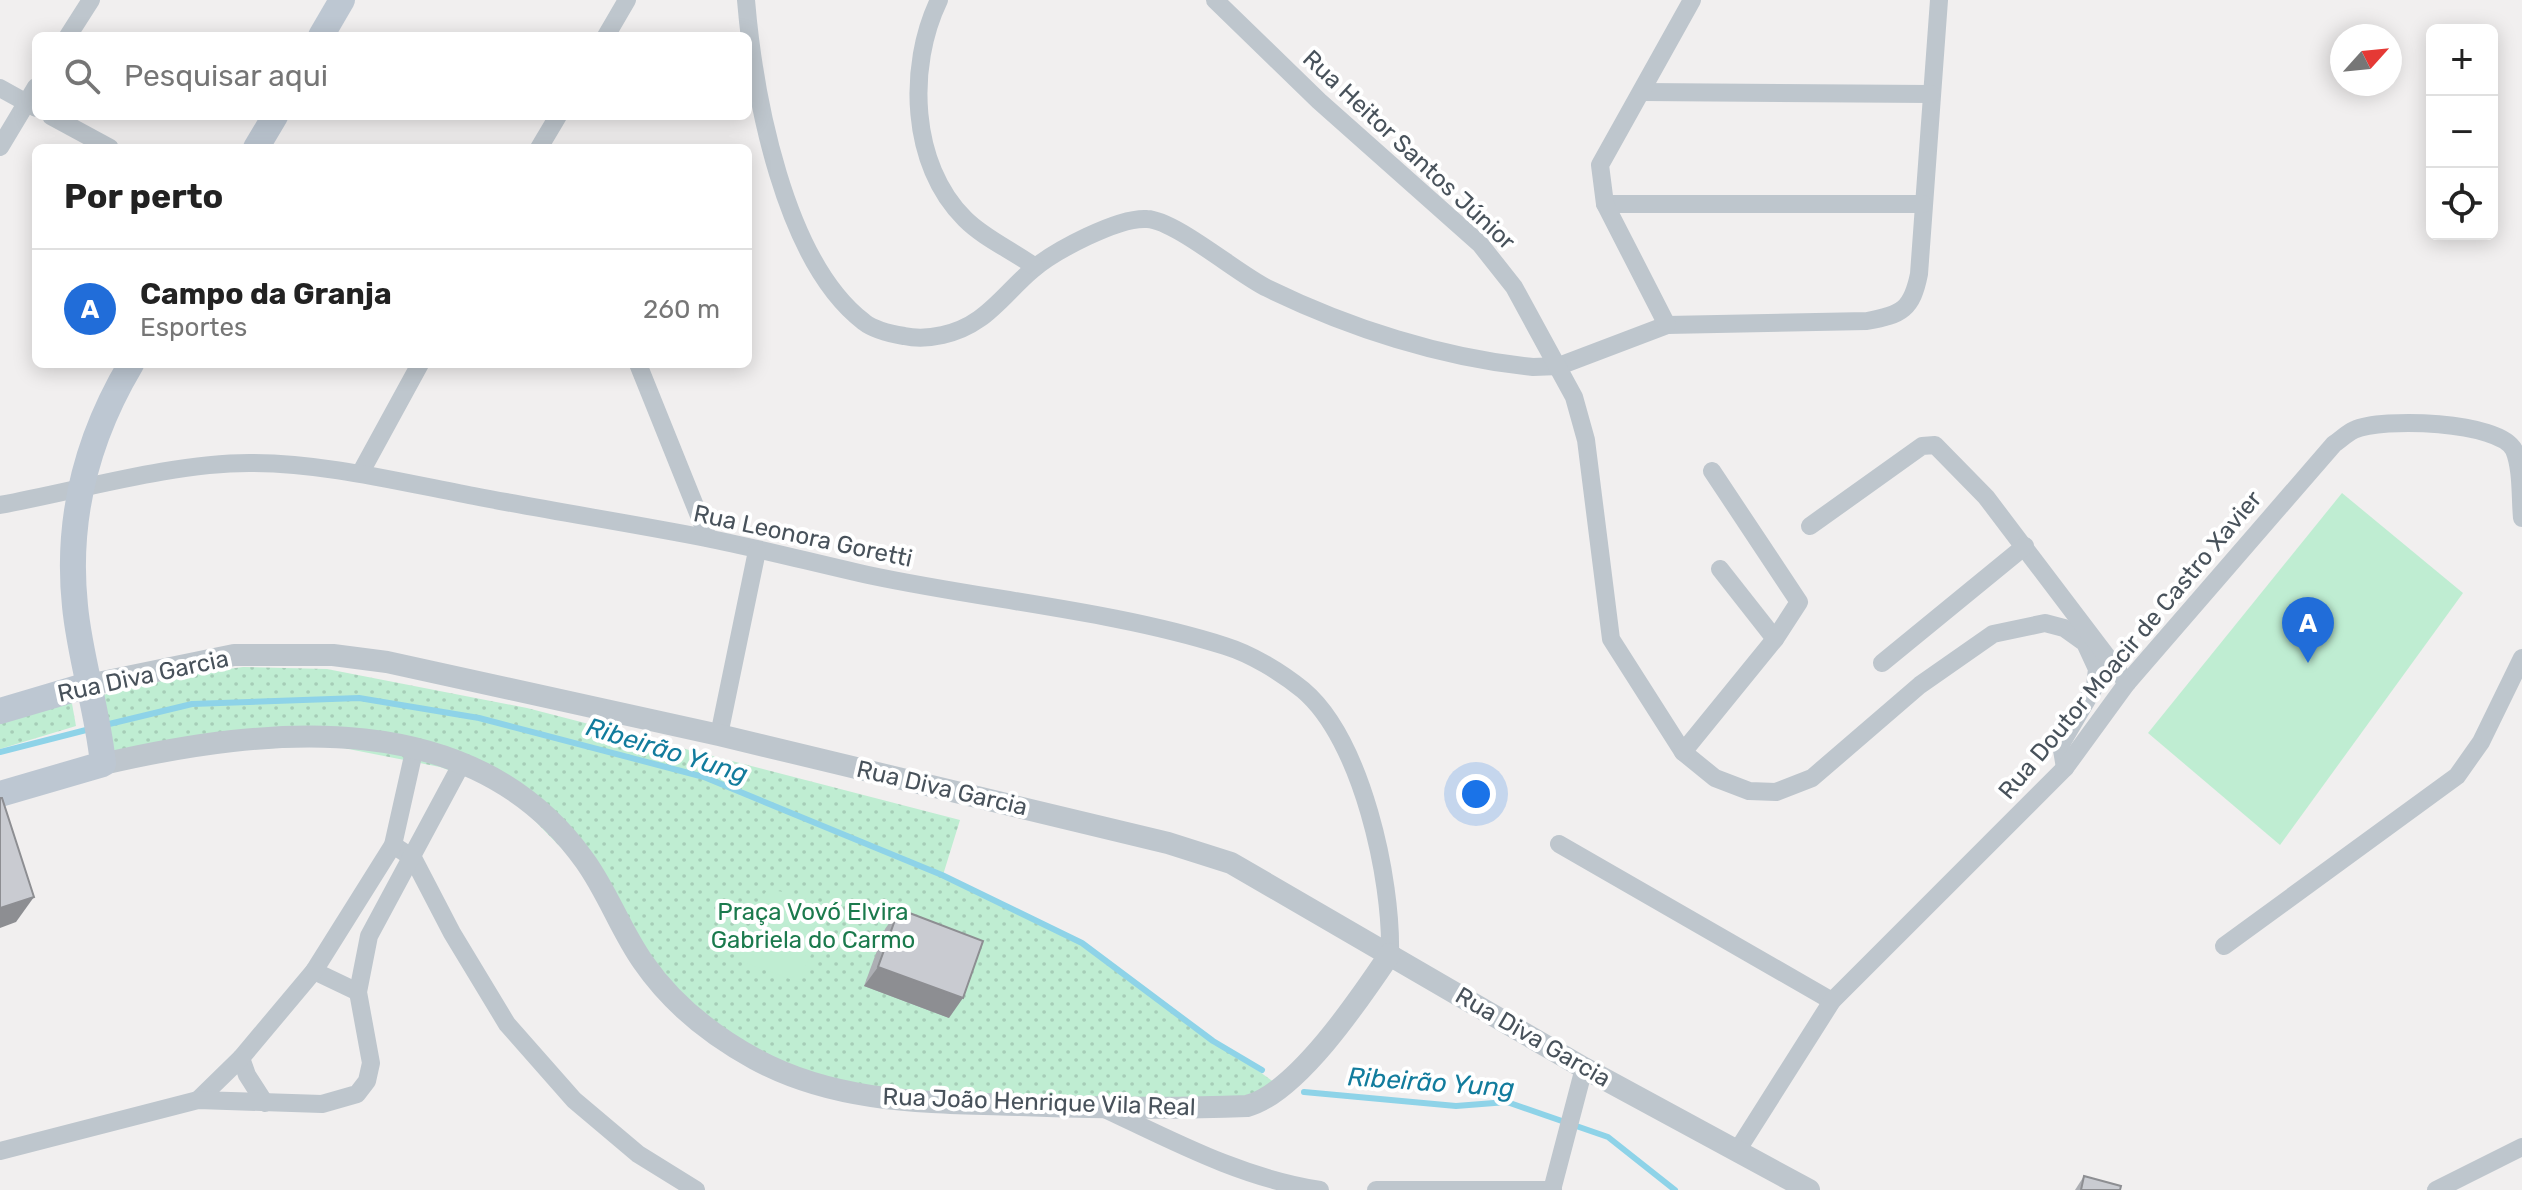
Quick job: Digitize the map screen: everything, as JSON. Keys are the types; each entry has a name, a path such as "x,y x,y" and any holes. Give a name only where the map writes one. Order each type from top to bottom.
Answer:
{"main road":[{"path":"323,32 342,0"},
{"path":"258,144 273,120"},
{"path":"102,757 75,605 74,531 79,491 103,418 129,368"},
{"name":"Rua Diva Garcia","path":"0,711 90,697"},
{"name":"Rua João Henrique Vila Real","path":"0,794 102,757"}],"street":[{"path":"71,32 91,0"},
{"path":"608,32 627,0"},
{"path":"746,0 751,32"},
{"path":"939,0 923,55 919,110 925,150 941,188 963,217 986,237 1035,267"},
{"name":"Rua Heitor Santos Júnior","path":"1215,0 1319,101 1480,244 1514,287 1574,397 1586,440 1611,639 1683,752 1715,778 1749,791 1776,792 1793,788 1812,778 1920,685 1993,634 2045,623 2064,628 2085,643 2097,669 2095,686 2061,744 2065,768"},
{"path":"1667,325 1605,204 1600,175 1604,153 1642,92 1692,0"},
{"path":"752,41 766,137 793,216 814,258 841,299 866,324 920,340 953,332 979,319 1035,267 1098,233 1125,222 1149,219 1264,286 1358,328 1512,365 1559,366 1667,325 1867,321 1892,317 1909,305 1916,290 1939,0"},
{"path":"0,88 32,99"},
{"path":"1642,92 1931,94"},
{"path":"0,147 32,100"},
{"path":"58,120 103,144"},
{"path":"544,144 556,120"},
{"path":"1605,204 1923,204"},
{"path":"361,472 418,368"},
{"path":"640,368 708,538"},
{"name":"Rua Doutor Moacir de Castro Xavier","path":"1737,1151 1832,1001 2065,768 2127,683 2334,444 2354,429 2383,423 2422,424 2501,436 2513,448 2518,468 2522,518"},
{"path":"1810,526 1929,444 1947,454 2025,546 2127,683"},
{"name":"Rua Leonora Goretti","path":"0,505 166,473 247,463 361,472 429,488 708,538 938,589 1137,625 1227,647 1269,667 1303,690 1329,719 1346,751 1388,884 1390,954"},
{"path":"1683,752 1797,608 1796,594 1748,530 1712,471"},
{"path":"1882,663 2025,546"},
{"path":"719,735 757,551"},
{"path":"1720,569 1775,639"},
{"name":"Rua Diva Garcia","path":"90,697 234,655 333,655 431,670 719,735 1088,822 1231,863 1584,1068 1809,1190"},
{"path":"2224,946 2457,776 2481,742 2522,658"},
{"name":"Rua João Henrique Vila Real","path":"102,757 253,737 324,736 415,747 462,763 513,788 555,822 608,896 641,960 659,983 706,1028 758,1060 798,1079 852,1095 897,1101 1102,1108 1237,1107 1262,1103 1284,1086 1312,1055 1359,999 1390,954"},
{"path":"198,1100 241,1058 314,971 393,845 415,747"},
{"path":"0,1151 198,1100 322,1104 357,1094 367,1081 371,1063 358,992 369,936 462,763"},
{"path":"1559,844 1832,1001"},
{"path":"393,845 413,858 452,933 507,1024 574,1100 638,1154 696,1190"},
{"path":"314,971 358,992"},
{"path":"241,1058 247,1075 265,1103"},
{"path":"1376,1190 1552,1190 1584,1068"},
{"path":"1102,1108 1212,1160 1282,1184 1320,1190"},
{"path":"2436,1190 2522,1147"}],"green space":[{"path":"2342,493 2463,593 2280,845 2148,733"},
{"name":"Praça Vovó Elvira Gabriela do Carmo","path":"243,667 327,669 527,708 960,820 943,875 1082,943 1278,1085 1228,1101 898,1096 809,1078 708,1024 647,953 630,919 506,791 440,767 328,745 116,757 99,696 185,675"},
{"path":"71,698 76,726 0,749 0,718"},
{"path":"768,889 803,896 817,910 820,936 798,982 738,960 757,904"}],"building":[{"path":"0,798 34,897 0,908"},
{"path":"899,909 983,941 963,998 878,967"},
{"path":"2084,1176 2121,1186 2120,1190 2081,1190"}],"waterway":[{"name":"Ribeirão Yung","path":"105,725 192,704 359,698 479,718 704,777 942,875 1082,943 1213,1041 1262,1070"},
{"name":"Ribeirão Yung","path":"0,752 90,729"},
{"name":"Ribeirão Yung","path":"1304,1092 1456,1106 1507,1102 1608,1137 1675,1190"}],"place":[{"name":"Campo da Granja","path":"2308,663"}]}
